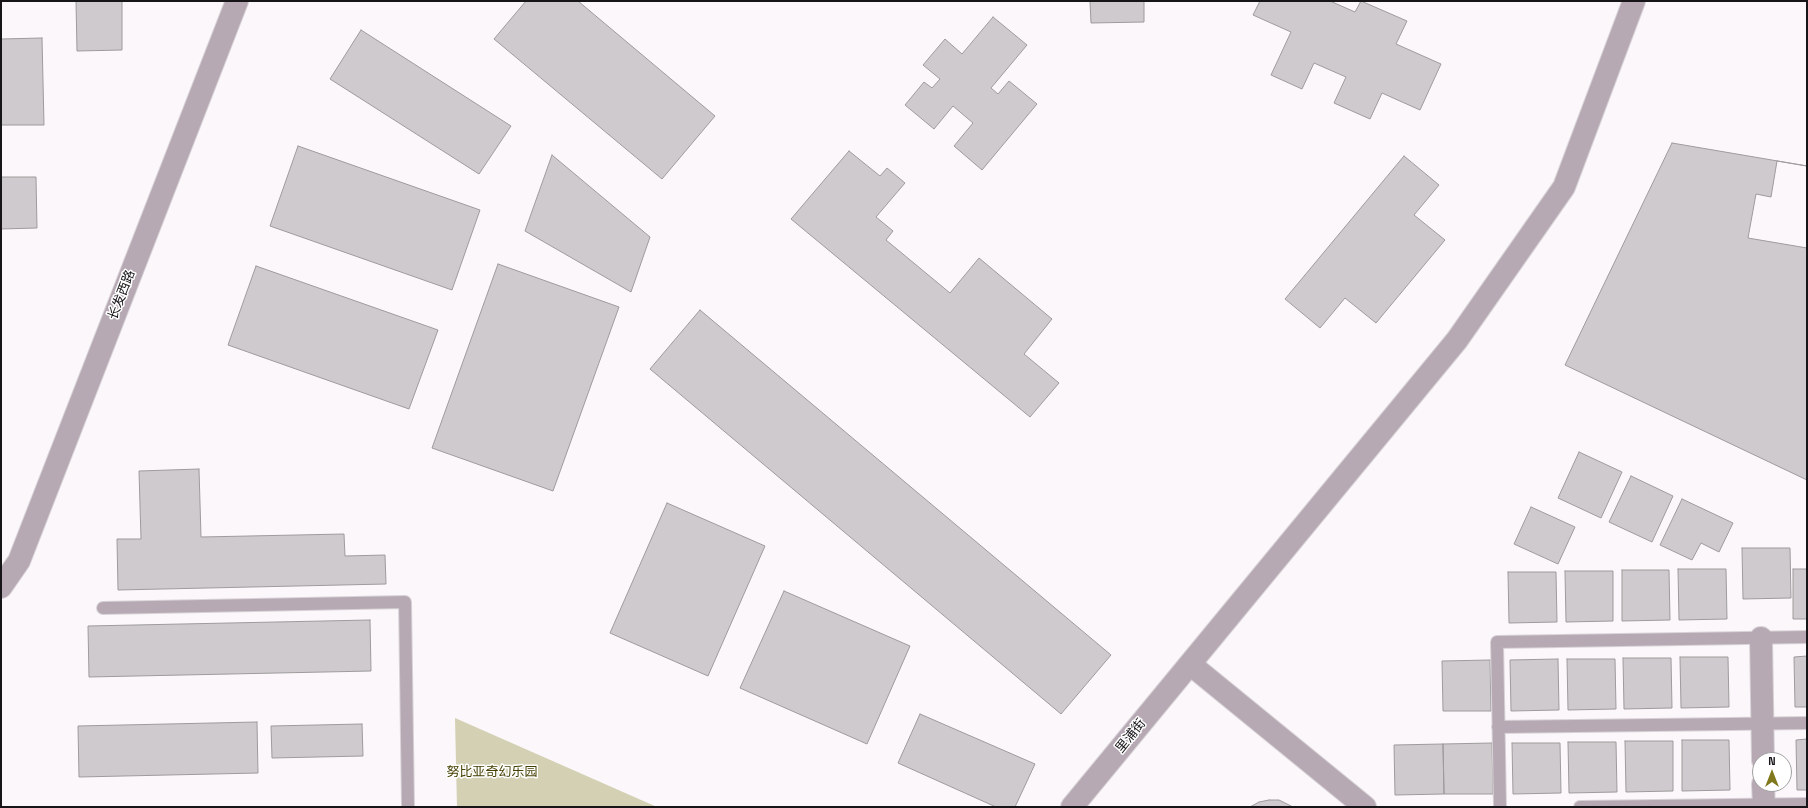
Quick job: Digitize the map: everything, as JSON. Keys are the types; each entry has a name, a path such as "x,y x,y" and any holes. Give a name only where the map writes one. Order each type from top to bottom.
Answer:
{"street":[{"name":"长发西路","path":"1,587 18,561 237,1"},
{"name":"里浦街","path":"1072,807 1457,340 1564,187 1634,1"},
{"path":"1761,638 1763,752"},
{"path":"1190,664 1365,807"}],"lane":[{"path":"103,608 405,602 408,807"},
{"path":"1500,807 1497,642 1807,637"},
{"path":"1498,727 1807,723"},
{"path":"1580,807 1763,798 1807,804"}],"green space":[{"name":"努比亚奇幻乐园","path":"455,718 657,807 457,807"}],"building":[{"path":"76,1 122,1 122,50 77,51"},
{"path":"526,1 578,1 715,116 662,179 494,39"},
{"path":"1090,1 1144,1 1144,22 1091,23"},
{"path":"1260,1 1330,1 1355,12 1361,1 1407,21 1396,44 1441,64 1420,110 1382,93 1370,119 1334,103 1346,77 1314,63 1302,89 1271,75 1291,32 1253,15"},
{"path":"993,17 1027,45 991,88 998,94 1009,81 1037,104 982,170 954,146 973,123 953,106 934,129 905,105 924,82 932,88 940,79 923,65 945,39 962,54"},
{"path":"361,30 511,126 479,174 330,79"},
{"path":"42,38 44,125 1,125 1,39"},
{"path":"1672,143 1807,166 1807,480 1565,365"},
{"path":"298,146 480,210 452,290 270,226"},
{"path":"849,151 880,176 887,168 905,183 876,217 893,231 886,240 950,293 979,258 1052,319 1024,354 1059,383 1030,417 791,219"},
{"path":"552,155 650,237 631,292 525,231"},
{"path":"1404,156 1439,185 1414,215 1445,240 1376,323 1345,298 1320,328 1285,299"},
{"path":"1777,161 1807,166 1807,248 1748,238 1756,194 1771,197"},
{"path":"1,177 36,177 37,228 1,229"},
{"path":"498,264 619,307 553,491 432,448"},
{"path":"256,266 438,330 409,409 228,345"},
{"path":"700,310 1111,655 1061,714 650,369"},
{"path":"1579,452 1622,472 1601,518 1558,498"},
{"path":"199,469 201,537 344,534 345,556 385,555 386,584 118,590 117,539 141,539 139,471"},
{"path":"1631,476 1673,496 1652,542 1609,522"},
{"path":"1682,499 1733,523 1719,552 1701,543 1692,560 1660,545"},
{"path":"667,503 765,546 708,676 610,633"},
{"path":"1531,507 1575,527 1558,564 1514,544"},
{"path":"1742,548 1790,548 1791,598 1743,599"},
{"path":"1678,569 1726,569 1727,619 1679,620"},
{"path":"1793,569 1807,569 1807,619 1793,619"},
{"path":"1622,570 1669,570 1670,620 1622,621"},
{"path":"1565,571 1613,571 1613,621 1566,622"},
{"path":"1508,572 1556,572 1557,622 1509,623"},
{"path":"784,591 910,646 867,744 740,688"},
{"path":"370,620 371,671 89,677 88,626"},
{"path":"1807,656 1807,707 1795,707 1794,657"},
{"path":"1680,657 1728,657 1729,707 1681,708"},
{"path":"1623,658 1671,658 1672,708 1624,709"},
{"path":"1558,659 1559,710 1511,711 1510,660"},
{"path":"1567,659 1615,659 1616,709 1568,710"},
{"path":"1490,660 1491,711 1443,711 1442,661"},
{"path":"920,714 1035,764 1015,807 996,807 898,763"},
{"path":"257,722 258,773 79,777 78,726"},
{"path":"362,724 363,756 272,758 271,726"},
{"path":"1807,739 1807,790 1797,790 1796,740"},
{"path":"1682,740 1729,740 1730,790 1682,791"},
{"path":"1625,741 1673,741 1673,791 1626,792"},
{"path":"1568,742 1616,742 1617,792 1569,793"},
{"path":"1492,743 1493,794 1444,794 1443,744"},
{"path":"1512,743 1560,743 1561,793 1513,794"},
{"path":"1443,744 1444,794 1395,795 1394,745"},
{"path":"1279,800 1293,807 1250,807 1259,802"}]}
